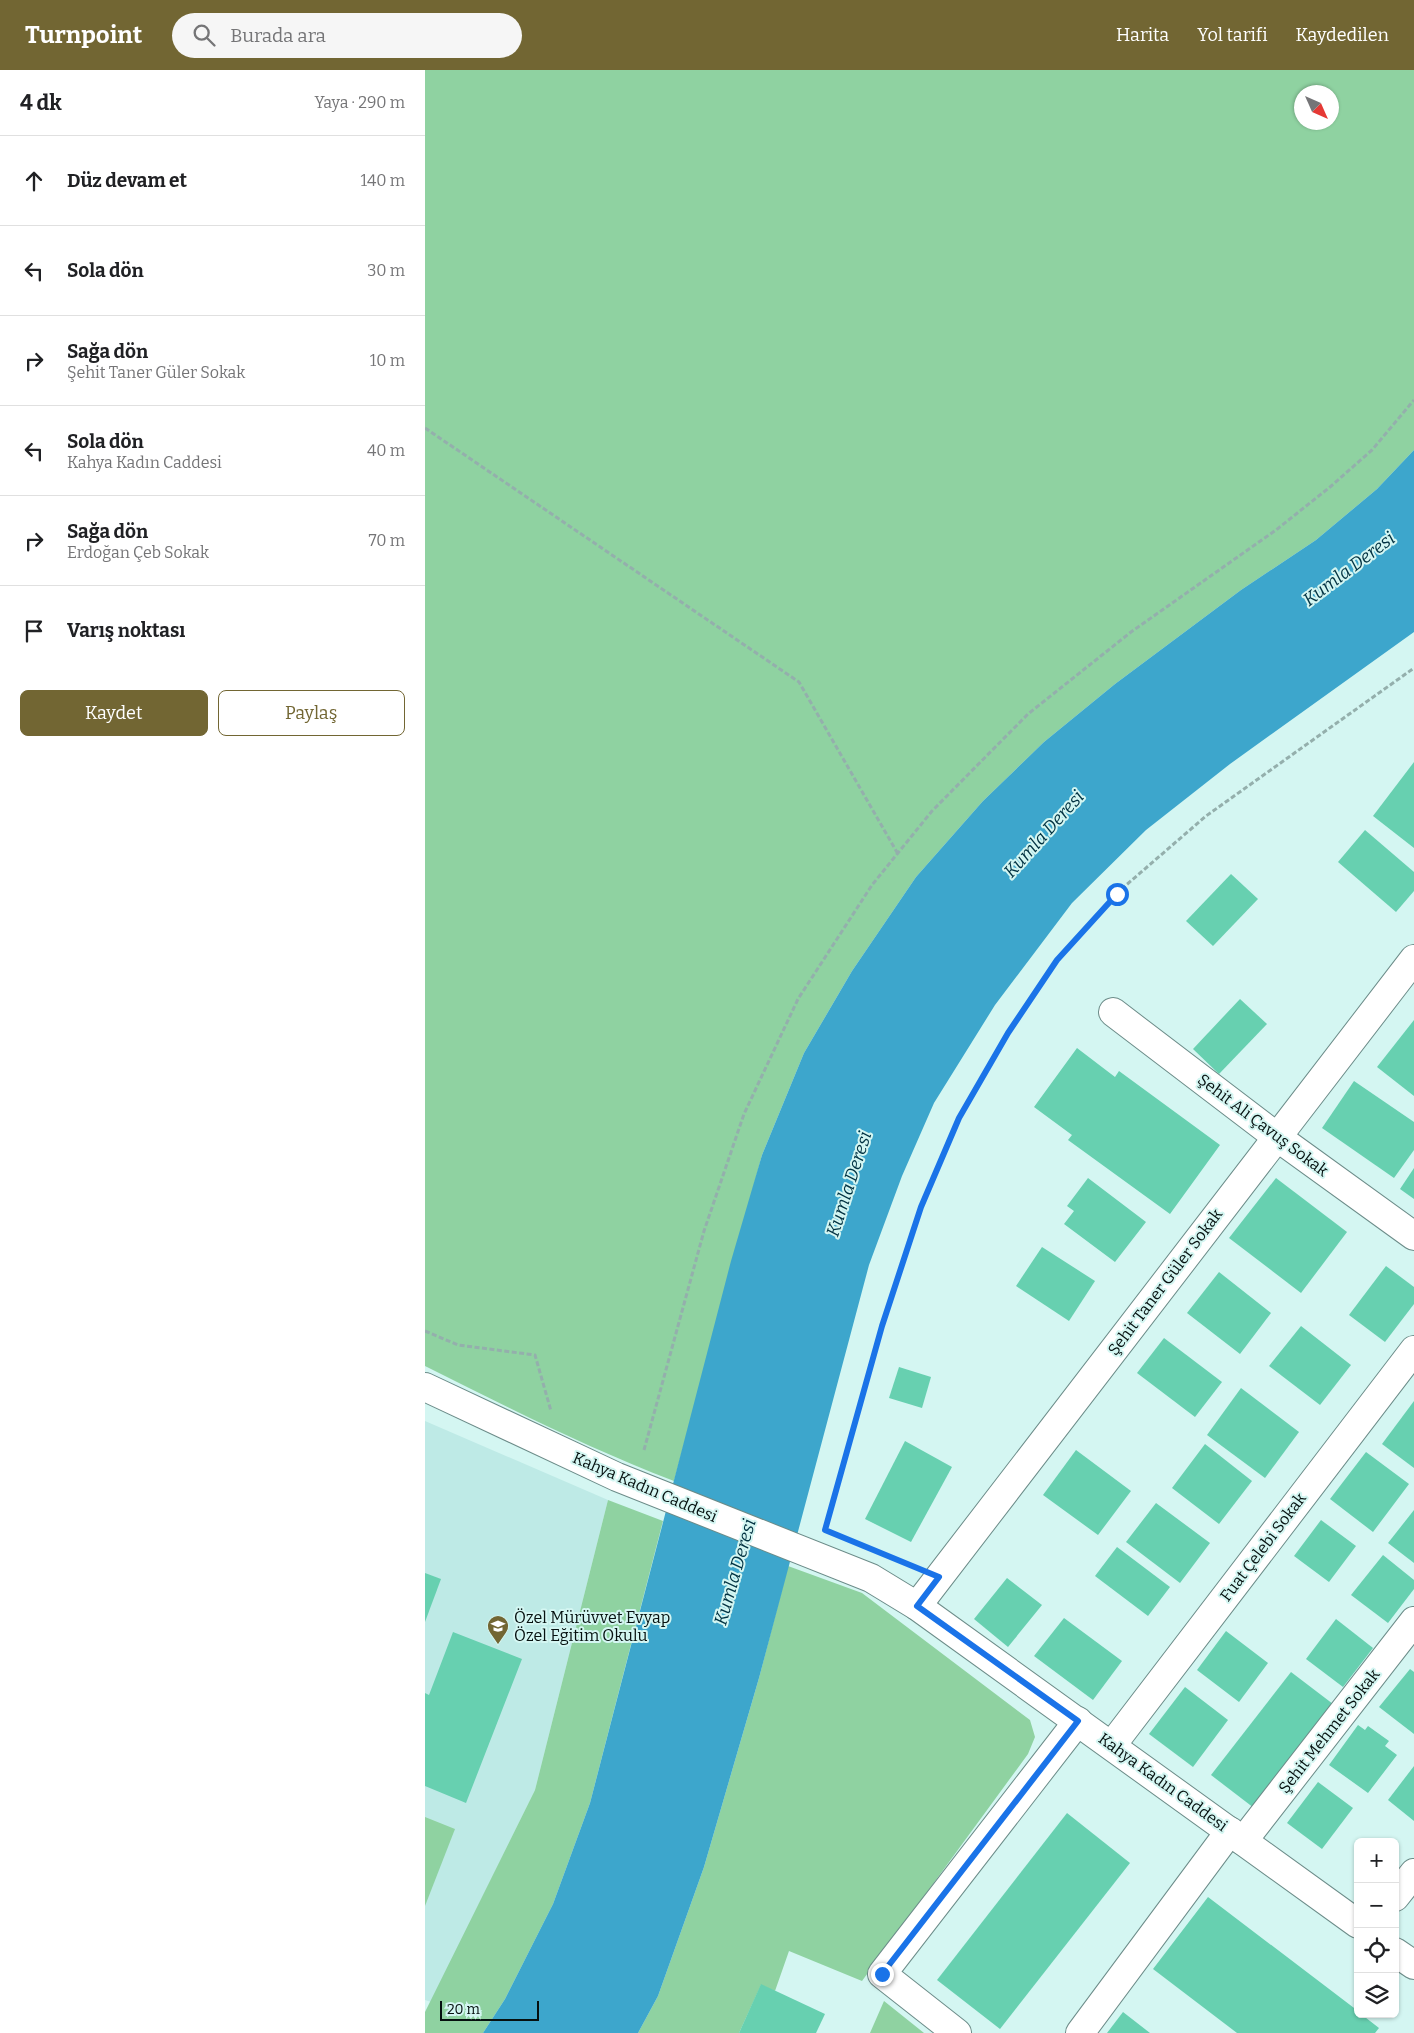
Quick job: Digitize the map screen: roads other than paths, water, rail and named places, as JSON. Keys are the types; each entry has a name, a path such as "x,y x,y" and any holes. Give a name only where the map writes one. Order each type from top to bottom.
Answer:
{"street":[{"name":"Şehit Taner Güler Sokak","path":"917,1606 1414,959"},
{"name":"Şehit Ali Çavuş Sokak","path":"1113,1012 1277,1136 1414,1236"},
{"name":"Fuat Çelebi Sokak","path":"1112,1745 1414,1350"},
{"name":"Kahya Kadın Caddesi","path":"425,1387 617,1478 871,1578 917,1606 1354,1921"},
{"name":"Şehit Mehmet Sokak","path":"1080,2033 1236,1836 1414,1621"},
{"path":"957,2033 882,1974 1078,1721"},
{"path":"1399,1892 1414,1873"},
{"path":"1399,1955 1414,1965"}],"water":[{"name":"Kumla Deresi","path":"1414,450 1414,632 1230,764 1146,830 1072,903 995,1005 934,1103 902,1176 869,1265 759,1678 704,1867 658,1996 638,2033 483,2033 505,1999 553,1904 590,1803 731,1261 762,1155 804,1053 852,971 916,877 983,801 1044,742 1115,684 1241,590 1316,540 1377,489"}],"place":[{"name":"Özel Mürüvvet Evyap Özel Eğitim Okulu","path":"498,1645"}]}
